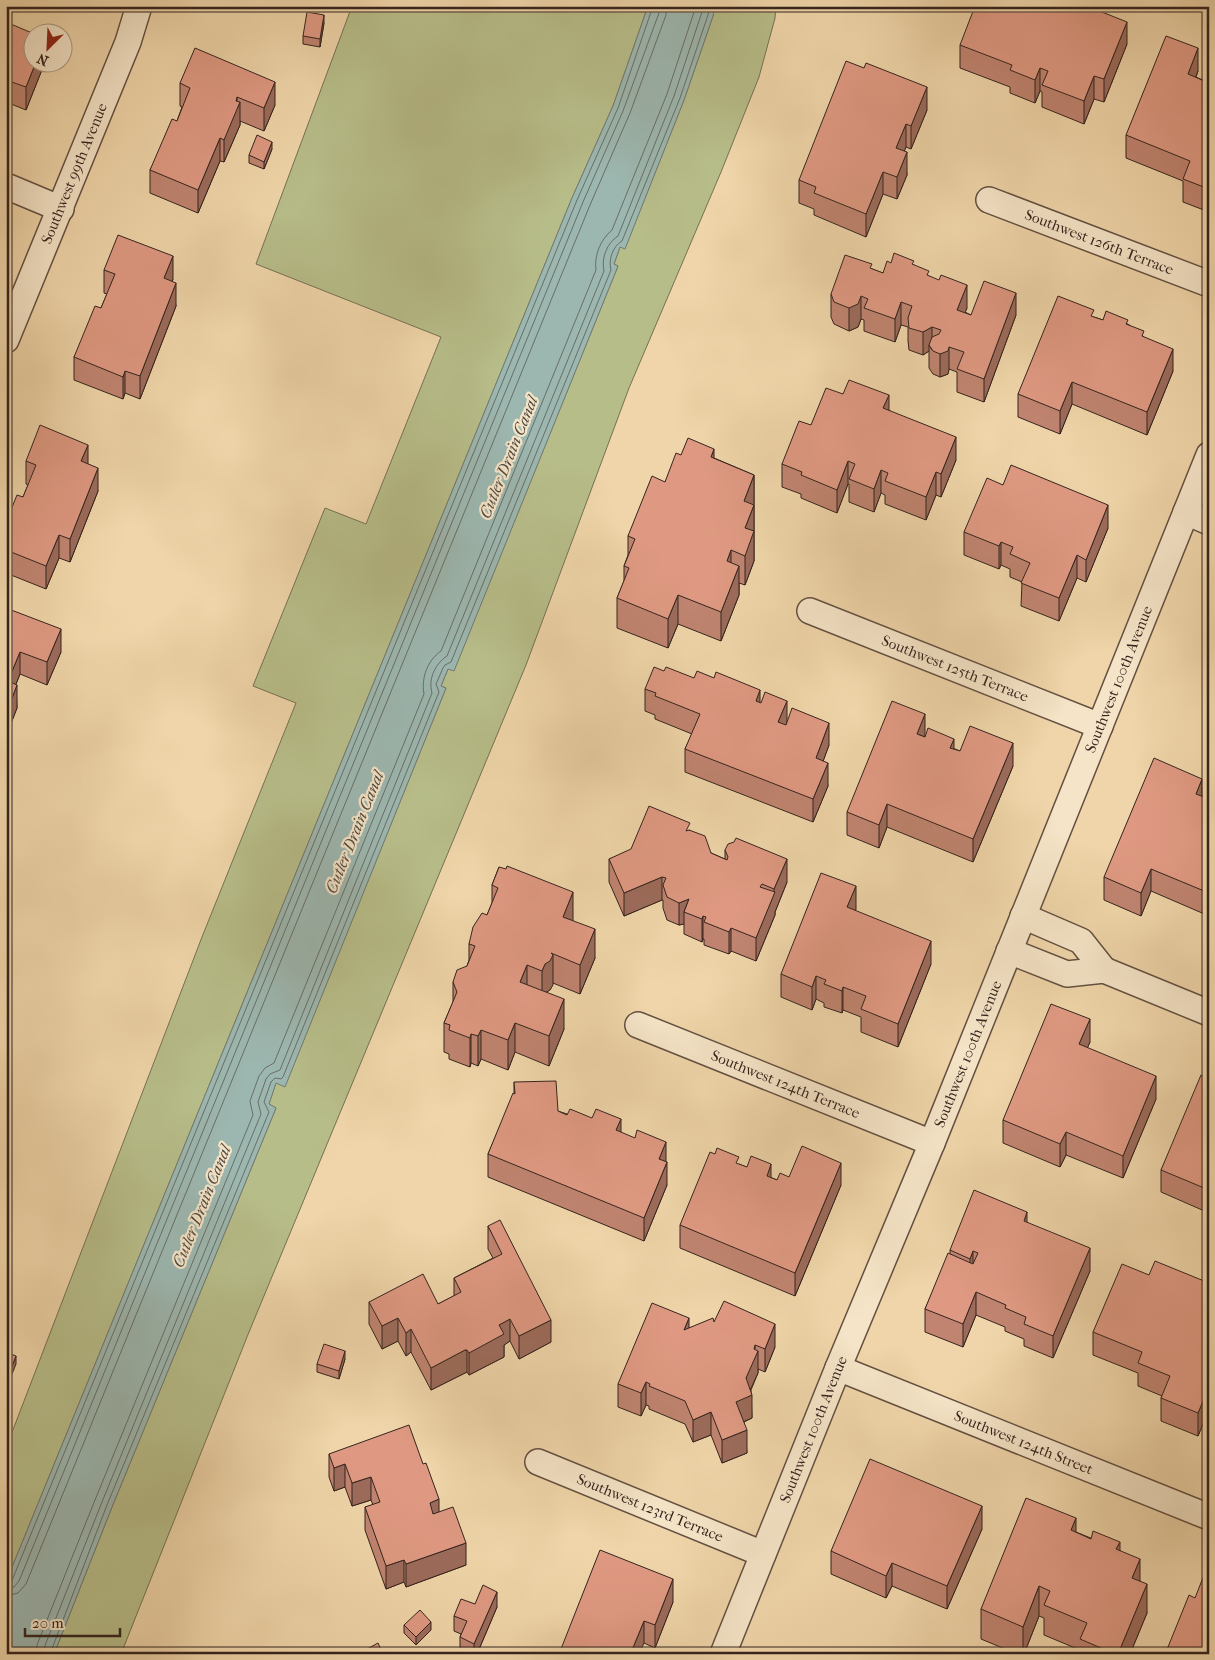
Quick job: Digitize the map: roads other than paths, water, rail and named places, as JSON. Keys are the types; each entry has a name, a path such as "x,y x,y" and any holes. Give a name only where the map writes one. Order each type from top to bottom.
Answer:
{"street":[{"name":"Southwest 99th Avenue","path":"6,340 128,42 138,6"},
{"path":"6,186 61,209"},
{"name":"Southwest 126th Terrace","path":"989,200 1209,284"},
{"name":"Southwest 100th Avenue","path":"723,1654 838,1368 932,1143 1209,455"},
{"path":"1186,512 1209,522"},
{"name":"Southwest 125th Terrace","path":"810,611 1100,726"},
{"path":"1023,916 1080,941 1104,970"},
{"path":"1009,951 1067,974 1104,970 1209,1012"},
{"name":"Southwest 124th Terrace","path":"638,1024 932,1143"},
{"name":"Southwest 124th Street","path":"838,1368 1209,1517"},
{"name":"Southwest 123rd Terrace","path":"538,1462 763,1554"}],"water":[{"name":"Cutler Drain Canal","path":"648,6 715,6 684,100 625,249 620,247 614,264 618,266 454,671 448,669 441,686 446,688 285,1087 276,1083 269,1104 276,1108 112,1507 54,1654 6,1654 6,1582 572,198 613,106"}]}
